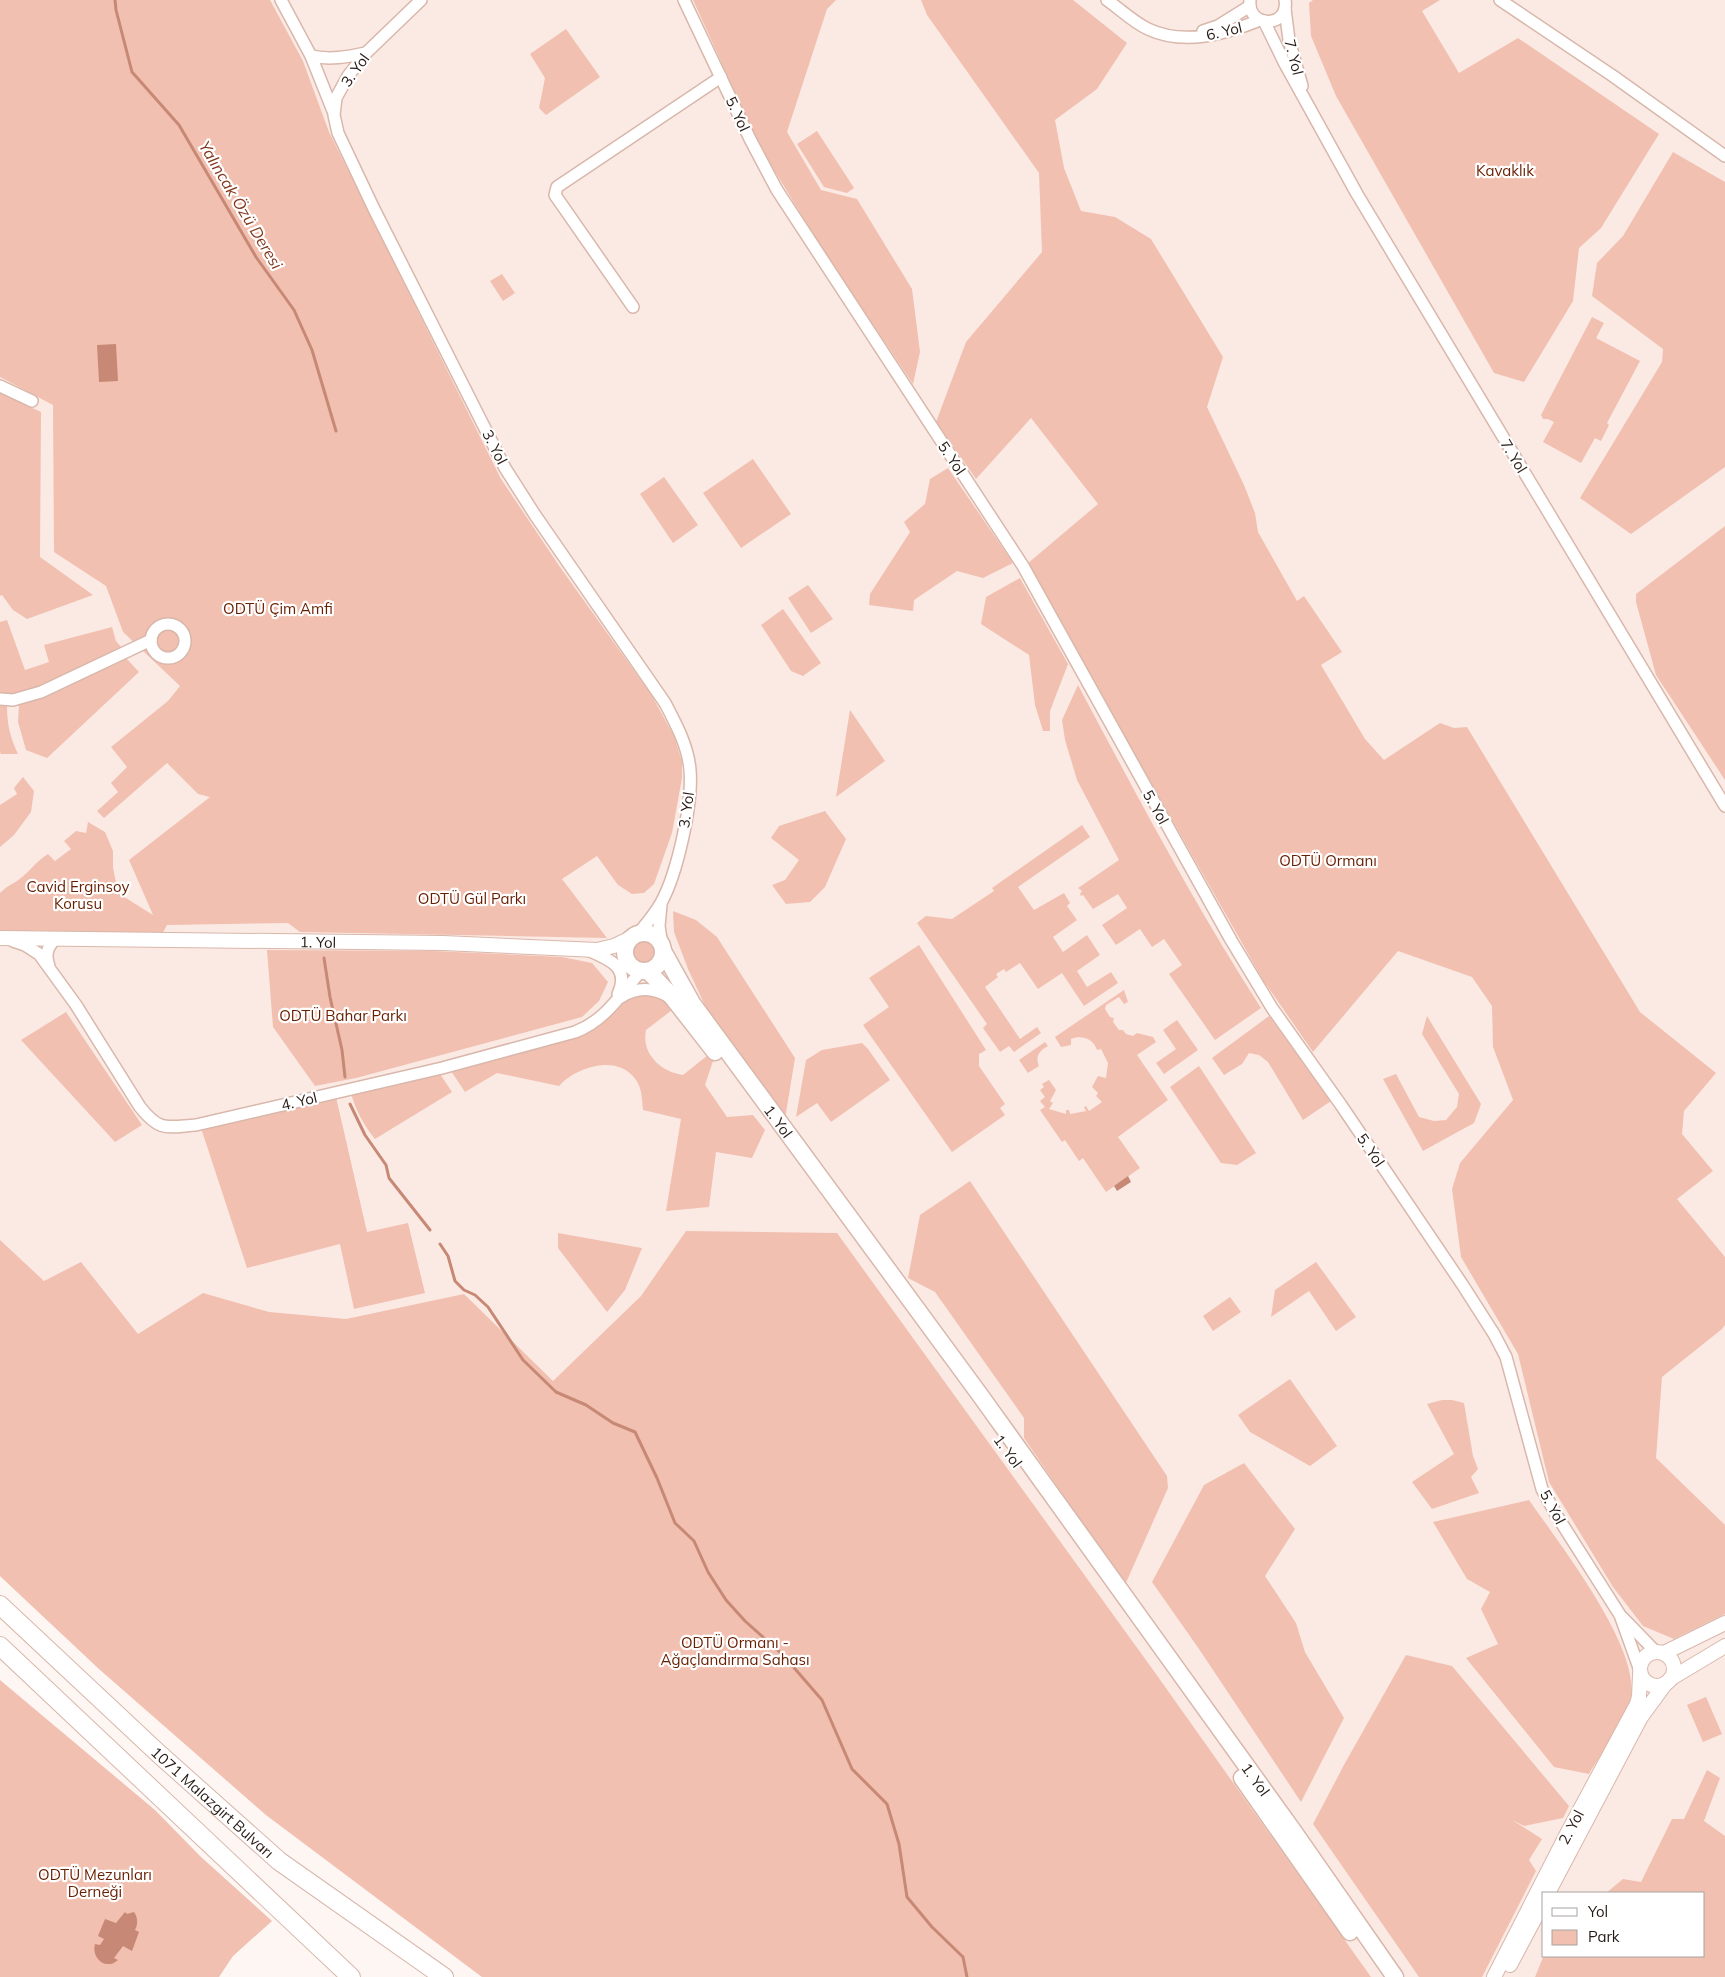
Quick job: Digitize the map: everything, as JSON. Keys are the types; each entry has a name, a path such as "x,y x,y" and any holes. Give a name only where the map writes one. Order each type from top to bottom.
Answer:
{"main road":[{"path":"651,934 657,938 662,948 663,957 658,966 644,971 630,965 625,953 628,941 635,935 651,934"},
{"name":"1. Yol","path":"662,948 692,1003 792,1146 1126,1606 1289,1836 1395,1977"},
{"name":"1. Yol","path":"644,971 675,1001 792,1146"},
{"name":"1071 Malazgirt Bulvarı","path":"0,1606 158,1753 279,1861 444,1977"},
{"name":"1071 Malazgirt Bulvarı","path":"0,1646 351,1977"},
{"name":"1. Yol","path":"1289,1836 1381,1977"}],"street":[{"path":"281,0 311,56 334,114"},
{"name":"3. Yol","path":"421,0 366,53 348,76 336,98 334,114 338,133 374,209 505,468 535,515 665,703 680,732 690,769 690,796 675,864 661,903 659,926 662,948"},
{"name":"5. Yol","path":"684,0 750,139 777,190 1023,566 1231,940 1272,1008 1345,1110 1494,1334 1506,1357 1542,1489 1620,1615 1640,1671"},
{"name":"6. Yol","path":"1107,0 1146,28 1168,36 1208,36 1233,31 1262,21"},
{"path":"1500,0 1613,76 1725,156"},
{"name":"6. Yol","path":"1187,36 1218,26 1250,2"},
{"name":"7. Yol","path":"1250,2 1253,14 1262,21 1357,194 1725,806"},
{"name":"7. Yol","path":"1262,21 1274,21 1279,18 1287,3"},
{"name":"7. Yol","path":"1287,3 1289,40 1307,104"},
{"path":"311,56 326,59 344,58 366,53"},
{"path":"633,307 555,195 557,187 721,77"},
{"path":"0,386 32,401"},
{"path":"0,699 14,700 40,692 151,640"},
{"name":"3. Yol","path":"635,935 661,903"},
{"name":"1. Yol","path":"2,938 443,943 585,949 605,948 623,943 635,935"},
{"name":"4. Yol","path":"2,938 25,945 39,954 99,1039 140,1107 151,1120 163,1128 196,1125 442,1068 565,1035 593,1024 606,1013 615,1000 644,971"},
{"path":"49,968 46,956 48,947 55,939"},
{"name":"4. Yol","path":"585,949 607,958 620,971 622,982 615,1000"},
{"name":"4. Yol","path":"615,1000 632,991 648,989 675,1001"},
{"name":"5. Yol","path":"1620,1615 1660,1652"},
{"path":"1660,1652 1672,1659 1674,1664 1673,1674 1668,1681 1661,1685 1651,1685 1643,1679 1640,1671 1640,1663 1646,1655 1660,1652 1725,1623"},
{"name":"2. Yol","path":"1585,1812 1641,1717 1668,1681 1725,1646"},
{"name":"2. Yol","path":"1494,1977 1585,1812 1638,1702 1640,1671"},
{"name":"2. Yol","path":"1548,1892 1556,1867"},
{"path":"1504,1977 1542,1905"}],"shaded area":[{"path":"0,0 1725,0 1725,1977 482,1977 266,1815 99,1669 0,1576"},
{"path":"116,344 118,381 99,382 97,345"},
{"path":"1128,1176 1131,1182 1117,1191 1114,1186"},
{"path":"125,1912 127,1914 134,1912 137,1919 135,1930 139,1932 132,1951 123,1946 114,1958 118,1960 109,1964 104,1963 97,1958 94,1949 95,1944 100,1945 104,1939 98,1936 105,1919 116,1923"}],"green space":[{"path":"0,0 270,0 303,61 329,132 501,479 560,567 652,696 674,736 682,762 682,778 672,833 654,884 644,893 632,894 618,885 597,856 562,879 607,938 300,932 288,923 167,925 161,936 0,933 0,893 21,878 48,854 55,861 71,849 64,841 76,831 86,833 88,822 105,832 113,851 113,867 118,893 153,915 129,860 210,797 198,794 167,763 104,818 97,811 118,792 111,783 127,767 111,747 168,701 180,686 123,632 106,586 54,552 53,405 0,377"},
{"path":"693,0 836,0 827,9 787,132 821,190 857,199 912,289 920,352 913,384 821,247 760,147"},
{"name":"ODTÜ Ormanı","path":"921,0 1073,0 1127,43 1097,89 1055,120 1064,168 1081,211 1115,217 1151,239 1223,357 1207,407 1244,485 1255,513 1258,532 1297,601 1304,596 1342,652 1321,665 1365,739 1384,760 1440,723 1454,728 1467,727 1640,1012 1716,1073 1684,1111 1682,1134 1713,1171 1677,1199 1725,1257 1725,1325 1662,1377 1656,1458 1725,1525 1725,1614 1674,1639 1643,1626 1613,1587 1549,1482 1518,1354 1461,1257 1452,1189 1460,1163 1513,1100 1493,1047 1492,1006 1472,977 1398,951 1313,1052 1263,980 1027,564 1098,504 1031,418 976,479 936,422 966,342 1042,252 1039,173 927,15"},
{"name":"Kavaklık","path":"1313,0 1440,0 1422,11 1459,73 1518,38 1659,134 1601,228 1579,248 1573,301 1524,382 1494,373 1336,96 1311,36 1309,3"},
{"path":"566,29 600,77 546,115 539,108 545,78 530,54"},
{"path":"817,131 854,188 847,193 824,187 797,144"},
{"path":"1673,152 1725,182 1725,467 1631,534 1580,498 1662,362 1663,349 1592,296 1597,263 1623,236"},
{"path":"502,274 515,293 503,301 490,281"},
{"path":"1592,317 1604,323 1596,338 1640,361 1607,423 1609,425 1601,441 1595,438 1581,463 1543,442 1554,422 1543,419 1541,415"},
{"path":"0,393 41,412 40,557 93,595 27,619 13,610 2,595 0,596"},
{"path":"753,459 791,514 741,548 703,493"},
{"path":"948,468 1013,563 983,578 957,571 914,600 913,611 869,605 870,594 910,532 904,522 925,504 930,479"},
{"path":"664,477 698,525 673,543 640,494"},
{"path":"1725,526 1725,780 1656,675 1636,602 1636,594"},
{"path":"1020,578 1068,664 1050,711 1050,731 1043,731 1035,705 1029,655 981,624 986,597"},
{"path":"808,585 833,619 811,633 788,598"},
{"path":"783,609 821,663 803,676 791,671 761,625"},
{"path":"7,620 25,670 49,662 44,645 112,627 116,641 122,648 43,685 14,695 0,693 0,622"},
{"path":"126,658 139,672 47,758 26,750 18,722 19,704 41,699"},
{"path":"1078,685 1189,889 1261,1008 1215,1040 1169,974 1182,965 1164,939 1152,947 1140,929 1116,945 1102,925 1127,908 1118,894 1093,909 1083,895 1081,896 1080,894 1082,891 1078,888 1119,860 1077,780 1065,740 1062,720"},
{"path":"0,705 7,705 10,730 18,754 1,754 0,752"},
{"path":"850,710 885,761 836,797"},
{"path":"23,777 34,791 31,812 14,835 0,847 0,805 17,794 14,788"},
{"path":"825,811 846,839 825,887 810,902 786,904 772,885 785,880 799,860 771,838 779,826"},
{"path":"1082,825 1090,837 1018,887 1034,910 1064,893 1070,903 1067,906 1077,920 1053,937 1063,952 1087,935 1100,955 1077,971 1087,987 1111,972 1118,983 1084,1006 1062,973 1038,989 1020,963 1006,972 1004,969 996,974 998,977 985,987 1020,1039 1037,1027 1041,1033 1014,1052 1009,1046 1000,1052 983,1028 987,1024 917,923 926,916 952,919 994,891 992,888"},
{"path":"673,911 696,920 717,937 795,1058 785,1119 707,1010 688,969 674,932"},
{"path":"644,940 649,941 655,947 655,957 649,963 644,964 639,963 633,957 632,952 633,947 639,941"},
{"path":"919,945 986,1050 979,1054 979,1066 1005,1104 1000,1108 1005,1115 952,1152 863,1025 889,1007 869,978"},
{"name":"ODTÜ Bahar Parkı","path":"267,950 434,951 562,957 592,963 608,982 599,1001 582,1017 356,1078 315,1086 273,1027"},
{"path":"1124,990 1128,1002 1124,1004 1119,997 1106,1005 1105,1009 1110,1017 1114,1018 1113,1022 1119,1030 1123,1030 1126,1034 1133,1036 1137,1033 1153,1037 1156,1042 1137,1055 1168,1100 1118,1137 1140,1168 1106,1192 1083,1158 1079,1161 1065,1140 1062,1142 1040,1110 1045,1107 1040,1101 1045,1097 1040,1090 1044,1087 1042,1084 1049,1080 1056,1090 1050,1101 1053,1103 1049,1109 1066,1114 1066,1110 1069,1110 1070,1114 1086,1111 1084,1107 1086,1106 1089,1111 1102,1102 1096,1096 1098,1093 1092,1087 1098,1076 1106,1078 1108,1063 1101,1049 1097,1050 1090,1040 1079,1037 1071,1039 1071,1045 1061,1047 1055,1037"},
{"path":"638,995 657,997 672,1010 646,1030 645,1039 647,1047 654,1060 667,1070 683,1075 708,1055 713,1061 705,1085 727,1117 753,1115 765,1130 752,1158 716,1152 709,1207 666,1211 681,1119 643,1110 641,1094 636,1080 619,1067 608,1065 586,1069 566,1079 559,1086 497,1073 465,1092 451,1071 579,1037 601,1024 628,998"},
{"path":"66,1012 142,1125 115,1142 21,1040"},
{"path":"1269,1016 1331,1101 1303,1120 1268,1062 1259,1055 1249,1053 1242,1064 1224,1075 1212,1058"},
{"path":"1427,1016 1481,1104 1474,1123 1423,1151 1383,1079 1396,1074 1419,1117 1434,1121 1446,1120 1457,1107 1459,1094 1422,1034"},
{"path":"1177,1020 1198,1050 1164,1074 1156,1063 1176,1049 1163,1030"},
{"path":"1045,1042 1048,1046 1039,1054 1037,1059 1039,1066 1028,1073 1019,1060"},
{"path":"862,1043 890,1080 831,1122 817,1103 796,1117 806,1060 822,1050"},
{"path":"1199,1066 1256,1153 1237,1165 1221,1163 1170,1087"},
{"path":"440,1074 452,1092 375,1139 361,1118 351,1094"},
{"path":"336,1097 367,1232 408,1223 425,1293 354,1309 340,1244 247,1268 201,1128"},
{"path":"970,1181 1167,1476 1168,1488 1125,1585 1024,1438 1024,1418 935,1292 908,1278 920,1215"},
{"name":"ODTÜ Ormanı - Ağaçlandırma Sahası","path":"686,1231 837,1233 1151,1667 1371,1977 482,1977 266,1815 99,1669 0,1576 0,1240 44,1281 81,1262 138,1334 203,1293 269,1312 346,1319 464,1294 553,1381 641,1296"},
{"path":"558,1233 642,1248 625,1290 607,1312 558,1248"},
{"path":"1316,1262 1356,1317 1336,1331 1309,1291 1271,1317 1275,1290"},
{"path":"1230,1297 1241,1312 1213,1331 1203,1316"},
{"path":"1290,1379 1337,1446 1310,1466 1250,1432 1238,1415"},
{"path":"1442,1400 1464,1403 1473,1456 1478,1469 1471,1477 1479,1493 1432,1509 1412,1482 1454,1454 1427,1404"},
{"path":"1244,1463 1295,1529 1265,1576 1296,1623 1305,1652 1344,1718 1301,1802 1152,1582 1204,1485"},
{"path":"1529,1500 1596,1597 1624,1655 1631,1680 1630,1701 1627,1709 1618,1728 1589,1774 1554,1767 1466,1658 1498,1644 1481,1609 1490,1592 1467,1579 1433,1522"},
{"path":"1406,1655 1452,1666 1569,1806 1563,1818 1524,1826 1512,1820 1542,1839 1529,1860 1536,1871 1482,1977 1419,1977 1313,1824"},
{"name":"ODTÜ Mezunları Derneği","path":"0,1680 155,1810 200,1856 272,1921 233,1956 219,1977 0,1977"},
{"path":"1706,1697 1722,1734 1703,1742 1687,1705"},
{"path":"1707,1770 1720,1778 1704,1821 1725,1836 1725,1977 1535,1977 1543,1957 1705,1957 1705,1892 1607,1892 1623,1879 1641,1882 1672,1819 1684,1819"}],"waterway":[{"name":"Yalıncak Özü Deresi","path":"115,0 132,72 179,125 256,257 294,310 312,350 336,431"},
{"name":"Yalıncak Özü Deresi","path":"324,958 330,997 342,1050 345,1077"},
{"name":"Yalıncak Özü Deresi","path":"350,1104 365,1135 386,1165 389,1178 430,1230"},
{"name":"Yalıncak Özü Deresi","path":"440,1244 448,1256 455,1281 488,1307 523,1360 556,1392 586,1405 613,1423 635,1432 657,1478 675,1523 694,1541 708,1572 726,1600 745,1621 783,1655 822,1700 852,1769 887,1804 899,1844 907,1897 932,1927 963,1957 967,1977"}],"park label":[{"name":"ODTÜ Çim Amfi","path":"278,608"},
{"name":"Cavid Erginsoy Korusu","path":"78,894"},
{"name":"ODTÜ Gül Parkı","path":"472,898"}]}
